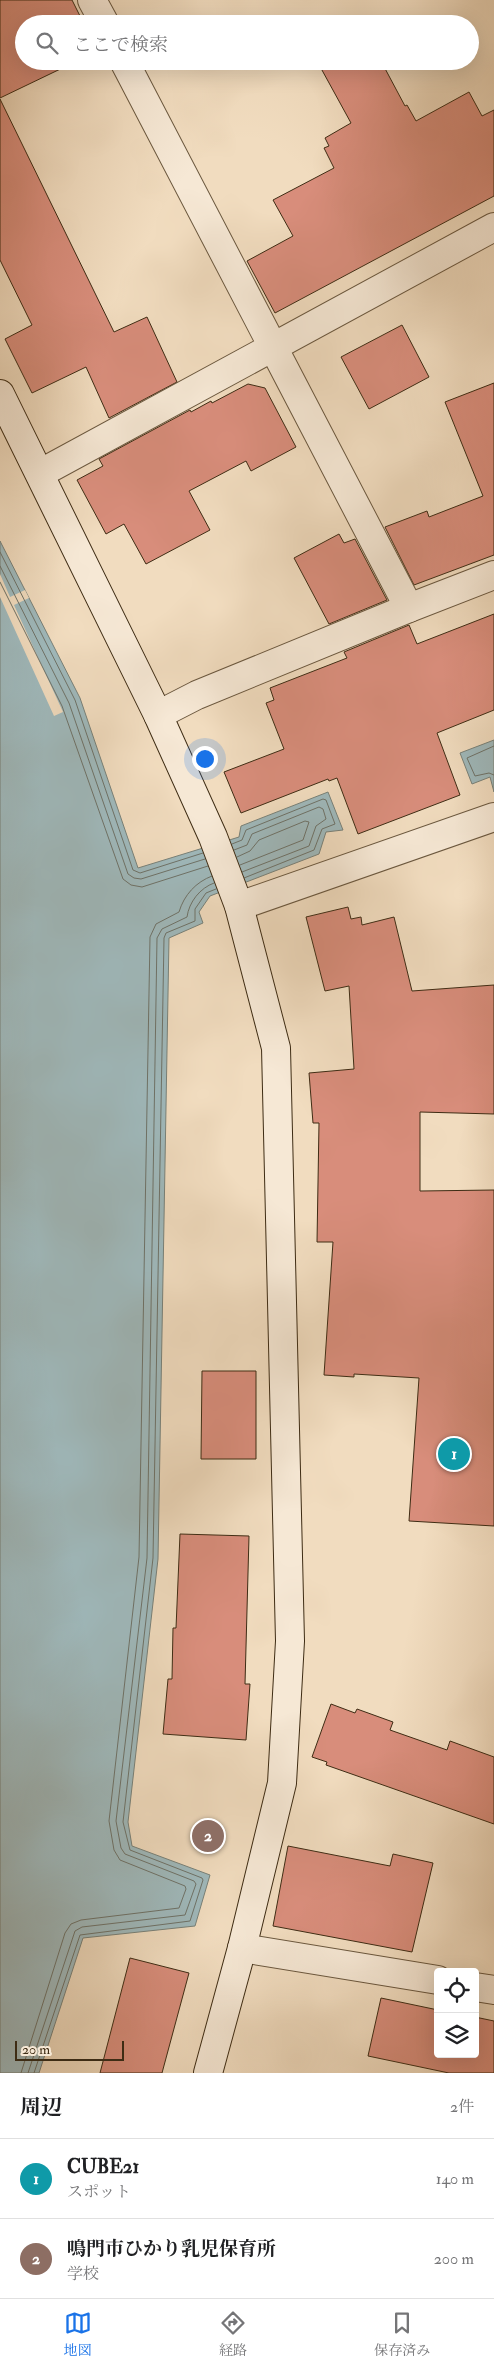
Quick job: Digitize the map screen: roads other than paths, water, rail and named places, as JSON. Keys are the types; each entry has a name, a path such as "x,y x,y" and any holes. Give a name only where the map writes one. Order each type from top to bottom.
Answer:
{"street":[{"path":"92,0 100,15"},
{"path":"129,70 409,608"},
{"path":"41,473 494,227"},
{"path":"0,394 41,473 158,714 213,837 236,900 276,1048 290,1642 282,1783 242,1948 208,2073"},
{"path":"158,714 197,695 494,575"},
{"path":"236,900 494,817"},
{"path":"242,1948 434,1979"},
{"path":"479,1987 494,1990"}],"water":[{"path":"0,541 80,698 138,868 239,837 241,826 328,792 343,830 326,832 319,854 210,896 199,912 203,923 169,938 158,1559 128,1822 132,1846 210,1875 195,1926 83,1938 39,2073 0,2073"},
{"path":"494,740 494,792 490,777 472,784 460,753"}],"place":[{"name":"CUBE21","path":"454,1454"},
{"name":"鳴門市ひかり乳児保育所","path":"208,1836"}]}
